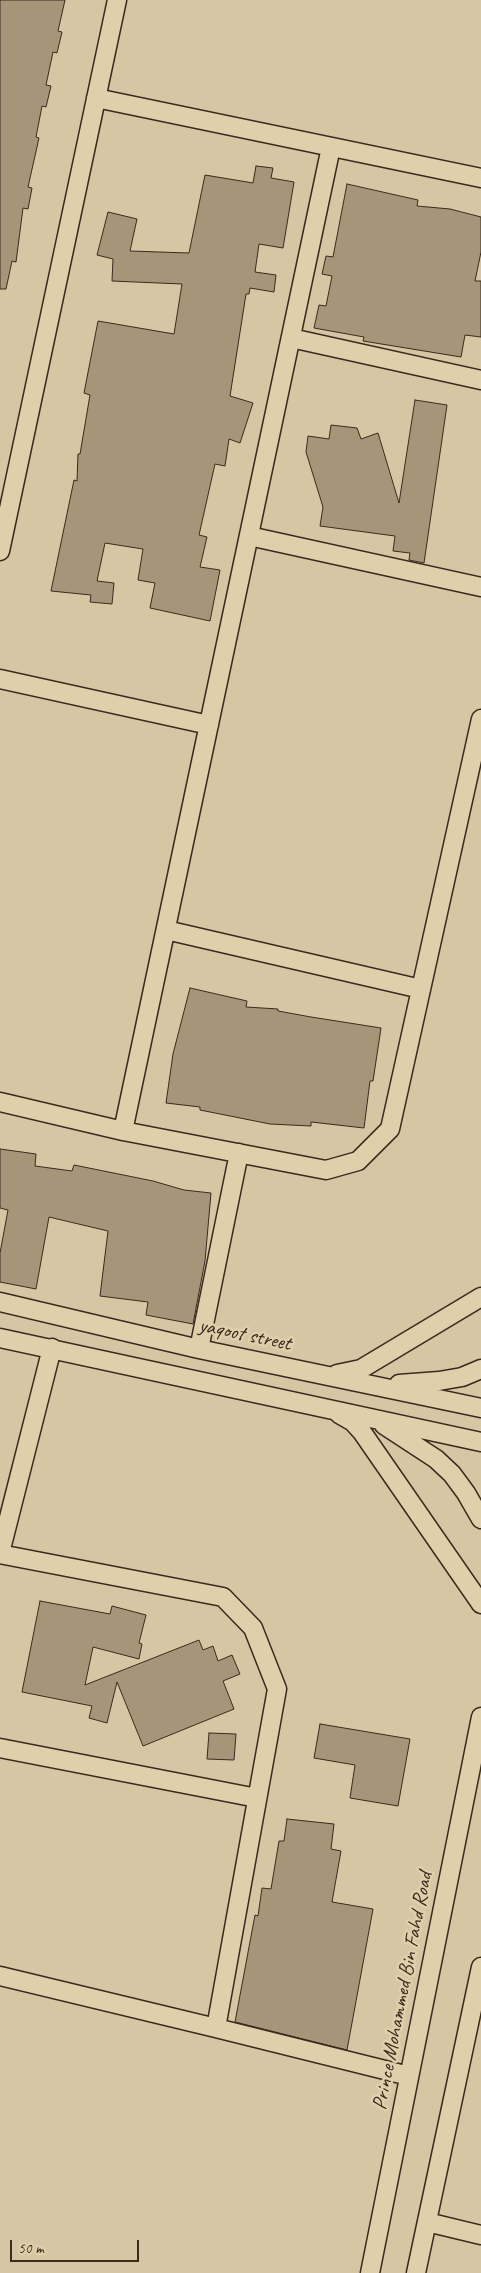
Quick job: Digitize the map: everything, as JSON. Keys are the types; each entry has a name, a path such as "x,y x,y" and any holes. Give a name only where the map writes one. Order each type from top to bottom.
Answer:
{"street":[{"path":"0,551 6,493 117,0"},
{"path":"96,98 481,178"},
{"path":"123,1131 331,147"},
{"path":"291,338 481,380"},
{"path":"249,536 481,587"},
{"path":"0,679 209,725"},
{"path":"0,1102 123,1131 326,1170 358,1161 390,1129 481,719"},
{"path":"166,930 421,990"},
{"path":"199,1349 240,1153"},
{"path":"322,1375 361,1369 481,1297"},
{"name":"yaqoot street","path":"0,1302 199,1349 481,1408"},
{"path":"0,1338 481,1442"},
{"path":"52,1348 0,1553 223,1596 253,1628 277,1689 216,2028"},
{"path":"375,1386 439,1382 462,1377 481,1369"},
{"path":"330,1409 353,1422 362,1432 481,1604"},
{"path":"375,1419 436,1459 452,1474 481,1519"},
{"name":"Prince Mohammed Bin Fahd Road","path":"370,2273 481,1717"},
{"path":"0,1748 257,1798"},
{"path":"416,2273 481,1967"},
{"path":"0,1976 409,2076"},
{"path":"427,2222 481,2235"}],"building":[{"path":"0,0 65,0 58,31 62,32 57,53 53,52 46,85 51,86 46,107 42,106 36,137 39,138 28,187 32,188 28,209 23,208 16,262 12,261 6,289 0,289"},
{"path":"256,166 273,168 271,178 294,182 283,248 259,244 255,272 276,275 274,292 250,288 249,294 246,294 230,396 253,403 240,443 229,439 225,466 215,464 199,535 207,537 200,567 220,570 210,621 150,608 155,583 138,580 143,549 105,543 97,581 114,583 112,604 90,602 91,595 51,591 74,480 77,481 78,454 80,454 90,395 84,393 98,321 174,334 182,284 112,281 113,259 97,255 108,212 137,219 130,251 189,253 205,175 253,183"},
{"path":"347,184 418,200 417,206 450,209 481,217 481,252 475,281 481,281 481,337 465,335 461,357 363,341 364,337 314,328 319,305 326,306 332,276 322,274 326,256 333,257"},
{"path":"415,400 447,405 424,563 409,560 410,553 393,551 395,536 320,526 323,507 306,452 308,436 329,439 331,425 357,428 361,439 378,433 399,503"},
{"path":"190,988 247,1001 246,1007 278,1009 278,1011 381,1028 373,1081 370,1081 364,1128 311,1122 311,1126 270,1124 200,1110 200,1107 166,1103 173,1054"},
{"path":"0,1149 36,1154 35,1166 72,1171 74,1165 153,1181 184,1190 211,1193 205,1261 193,1324 146,1315 148,1302 100,1296 108,1231 49,1217 36,1289 0,1282 0,1253 8,1210 0,1208"},
{"path":"40,1601 110,1614 112,1606 146,1615 139,1643 142,1644 139,1659 93,1647 85,1685 199,1640 203,1650 213,1646 218,1661 232,1655 240,1674 223,1681 234,1709 143,1746 117,1682 107,1723 89,1718 92,1706 22,1692"},
{"path":"320,1724 410,1739 398,1806 350,1798 355,1765 314,1758"},
{"path":"209,1733 236,1734 234,1760 207,1759"},
{"path":"287,1819 334,1824 331,1849 341,1851 332,1902 373,1909 347,2050 235,2022 255,1915 258,1916 262,1888 271,1889 279,1841 284,1841"}]}
